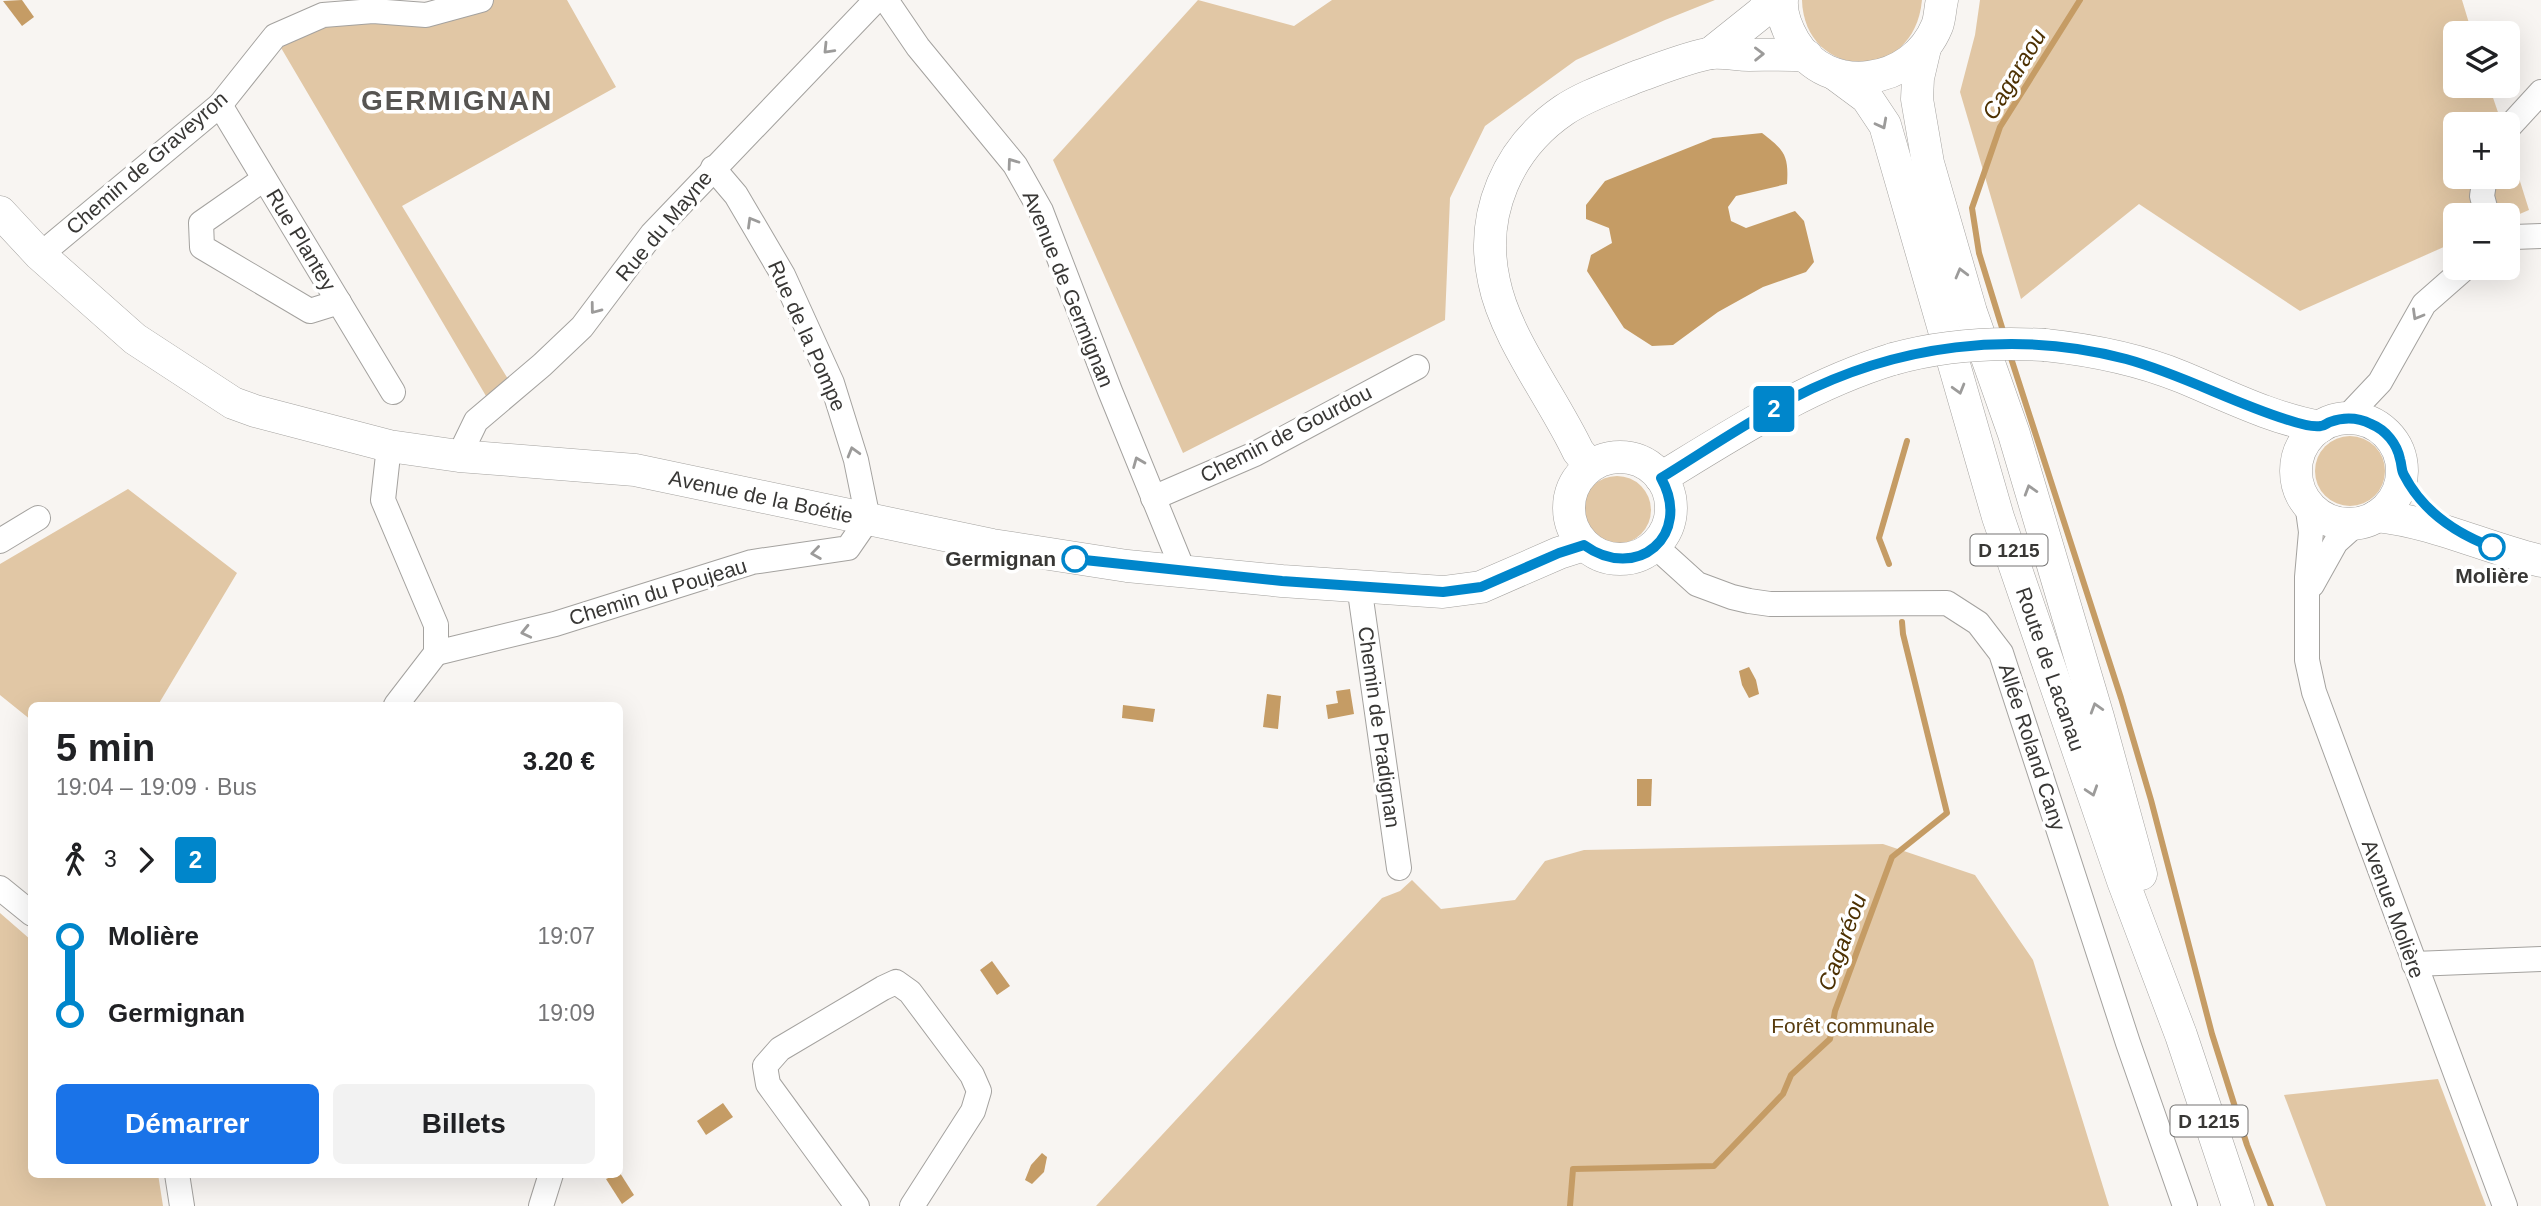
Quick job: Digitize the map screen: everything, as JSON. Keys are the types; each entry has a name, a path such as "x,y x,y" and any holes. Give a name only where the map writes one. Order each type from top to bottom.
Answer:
{"main road":[{"path":"1711,53 1761,13 1772,0"},
{"path":"1782,0 1788,29 1799,49 1807,56"},
{"path":"1836,75 1858,79 1881,77 1906,66 1925,48 1938,25 1942,0"},
{"name":"Route de Lacanau","path":"1925,48 1918,78 1917,99 1928,163 1971,312 2014,434 2098,717 2181,1035"},
{"path":"1590,467 1578,452 1505,317 1493,280 1490,241 1493,211 1500,184 1533,136 1566,108 1605,90 1711,53 1807,56"},
{"name":"Route de Lacanau","path":"1807,56 1867,98 1885,125 1998,517 2123,881 2181,1035 2238,1206"},
{"name":"Avenue de la Boétie","path":"0,212 40,255 135,339 233,403 389,446 459,456 635,470 1049,555 1282,581 1443,592 1481,587 1584,545"},
{"path":"1661,478 1791,399 1843,375 1893,359 1962,346 2045,345 2095,352 2150,366 2285,419 2333,423 2360,420 2374,425 2395,444 2402,471 2399,489 2390,505 2367,520"},
{"path":"2234,400 2290,457 2296,468 2300,492 2307,503 2329,520 2420,524 2541,561"},
{"path":"2296,468 2300,452 2308,438 2333,423"},
{"path":"1620,457 1636,460 1650,467 1661,478 1672,505 1670,520 1665,534 1655,546 1642,555 1612,559 1597,554 1584,545 1575,533 1569,504 1576,483 1590,467 1604,459 1620,457"},
{"path":"2402,471 2427,507 2451,526 2479,542"}],"street":[{"name":"Rue du Mayne","path":"459,456 476,421 582,327 652,234 876,0"},
{"name":"Avenue de Germignan","path":"886,0 918,47 1015,165 1041,211 1183,570"},
{"name":"Chemin de Graveyron","path":"40,255 220,105 275,36 323,15 373,11 426,15 469,2"},
{"path":"2520,115 2541,92"},
{"name":"Rue Plantey","path":"220,105 393,392"},
{"name":"Rue de la Pompe","path":"713,168 736,195 783,275 832,383 856,460 868,519"},
{"name":"Rue Plantey","path":"264,179 201,223 202,247 310,311 338,302"},
{"path":"2520,237 2541,236"},
{"path":"2333,423 2380,382 2424,304 2451,280"},
{"name":"Chemin de Gourdou","path":"1153,498 1255,454 1418,367"},
{"path":"389,446 383,500 436,625 436,653 398,702"},
{"name":"Avenue Molière","path":"2307,503 2311,532 2306,606 2307,660 2314,692 2505,1206"},
{"path":"0,541 38,518"},
{"name":"Chemin du Poujeau","path":"436,653 555,624 752,562 848,548 868,519"},
{"name":"Avenue Molière","path":"2306,606 2311,586 2336,542 2367,520"},
{"name":"Allée Roland Cany","path":"1655,546 1698,584 1732,597 1770,604 1947,603 1978,623 2001,653 2128,1043 2185,1206"},
{"name":"Chemin de Pradignan","path":"1359,585 1399,868"},
{"path":"0,888 28,912"},
{"path":"2414,964 2541,959"},
{"path":"857,1206 768,1084 765,1066 780,1049 896,982 918,1002 972,1075 979,1091 973,1111 912,1206"},
{"path":"178,1178 182,1206"},
{"path":"541,1206 550,1178"}],"green space":[{"path":"492,0 567,0 616,87 402,206 508,379 486,396 277,41 297,25"},
{"path":"1198,0 1294,26 1332,0 1715,0 1576,60 1485,126 1450,198 1445,320 1183,453 1053,160"},
{"path":"1802,0 1922,0 1915,28 1900,48 1881,59 1860,62 1839,58 1820,46 1807,26"},
{"path":"1980,0 2462,0 2468,21 2443,21 2443,98 2493,98 2498,112 2443,112 2443,189 2520,189 2520,181 2529,210 2520,214 2520,203 2443,203 2443,247 2300,311 2139,204 2021,299 1960,92 1975,35"},
{"path":"2350,436 2375,446 2385,471 2375,496 2350,506 2325,496 2315,471 2325,446"},
{"path":"1624,476 1645,491 1651,503 1649,523 1641,534 1624,544 1610,544 1593,534 1585,523 1583,503 1593,486 1604,478"},
{"path":"128,489 237,573 160,702 28,702 28,718 0,695 0,564"},
{"name":"Forêt communale","path":"1883,844 1975,875 2033,960 2109,1206 1096,1206 1382,898 1400,891 1412,880 1441,909 1515,900 1545,861 1584,850"},
{"path":"0,913 28,937 28,1178 159,1178 163,1206 0,1206"},
{"path":"2438,1079 2486,1206 2326,1206 2284,1095"}],"shaded area":[{"path":"22,0 34,17 22,26 3,1"},
{"path":"1762,133 1784,154 1787,184 1736,196 1728,207 1731,221 1746,228 1795,211 1804,221 1814,262 1806,272 1763,287 1718,312 1673,345 1652,346 1624,328 1587,271 1591,255 1612,243 1609,228 1586,219 1586,205 1605,181 1713,138"},
{"path":"1749,667 1759,694 1749,698 1739,671"},
{"path":"1350,689 1354,714 1328,719 1326,705 1338,703 1336,691"},
{"path":"1267,694 1281,696 1278,729 1263,727"},
{"path":"1123,705 1155,709 1153,722 1122,718"},
{"path":"1637,779 1652,779 1651,806 1637,806"},
{"path":"992,961 1010,986 997,995 980,970"},
{"path":"723,1103 733,1117 706,1135 697,1121"},
{"path":"1042,1153 1047,1157 1044,1172 1032,1184 1025,1180 1031,1165"},
{"path":"623,1178 634,1195 622,1204 606,1179"}],"waterway":[{"name":"Cagaraou","path":"2004,334 1979,253 1972,208 2000,127 2080,0"},
{"path":"2010,355 2121,698 2151,800 2212,1034 2247,1145 2271,1206"},
{"name":"Cagaréou","path":"1889,564 1879,538 1907,441"},
{"name":"Cagaréou","path":"1570,1206 1573,1169 1714,1166 1783,1094 1791,1075 1830,1039 1835,1011 1892,857 1947,813 1902,622"}],"bus line":[{"name":"2","path":"1075,559 1282,581 1443,592 1481,587 1584,545 1597,554 1612,559 1627,559 1642,555 1655,546 1665,534 1672,505 1661,478 1791,399 1843,375 1907,355 1990,344 2045,345 2095,352 2150,366 2285,419 2320,427 2346,418 2374,425 2395,444 2402,471 2427,507 2451,526 2492,547"}],"place":[{"name":"Molière","path":"2492,547"},
{"name":"Germignan","path":"1075,559"}],"district":[{"name":"GERMIGNAN","path":"457,100"}]}
